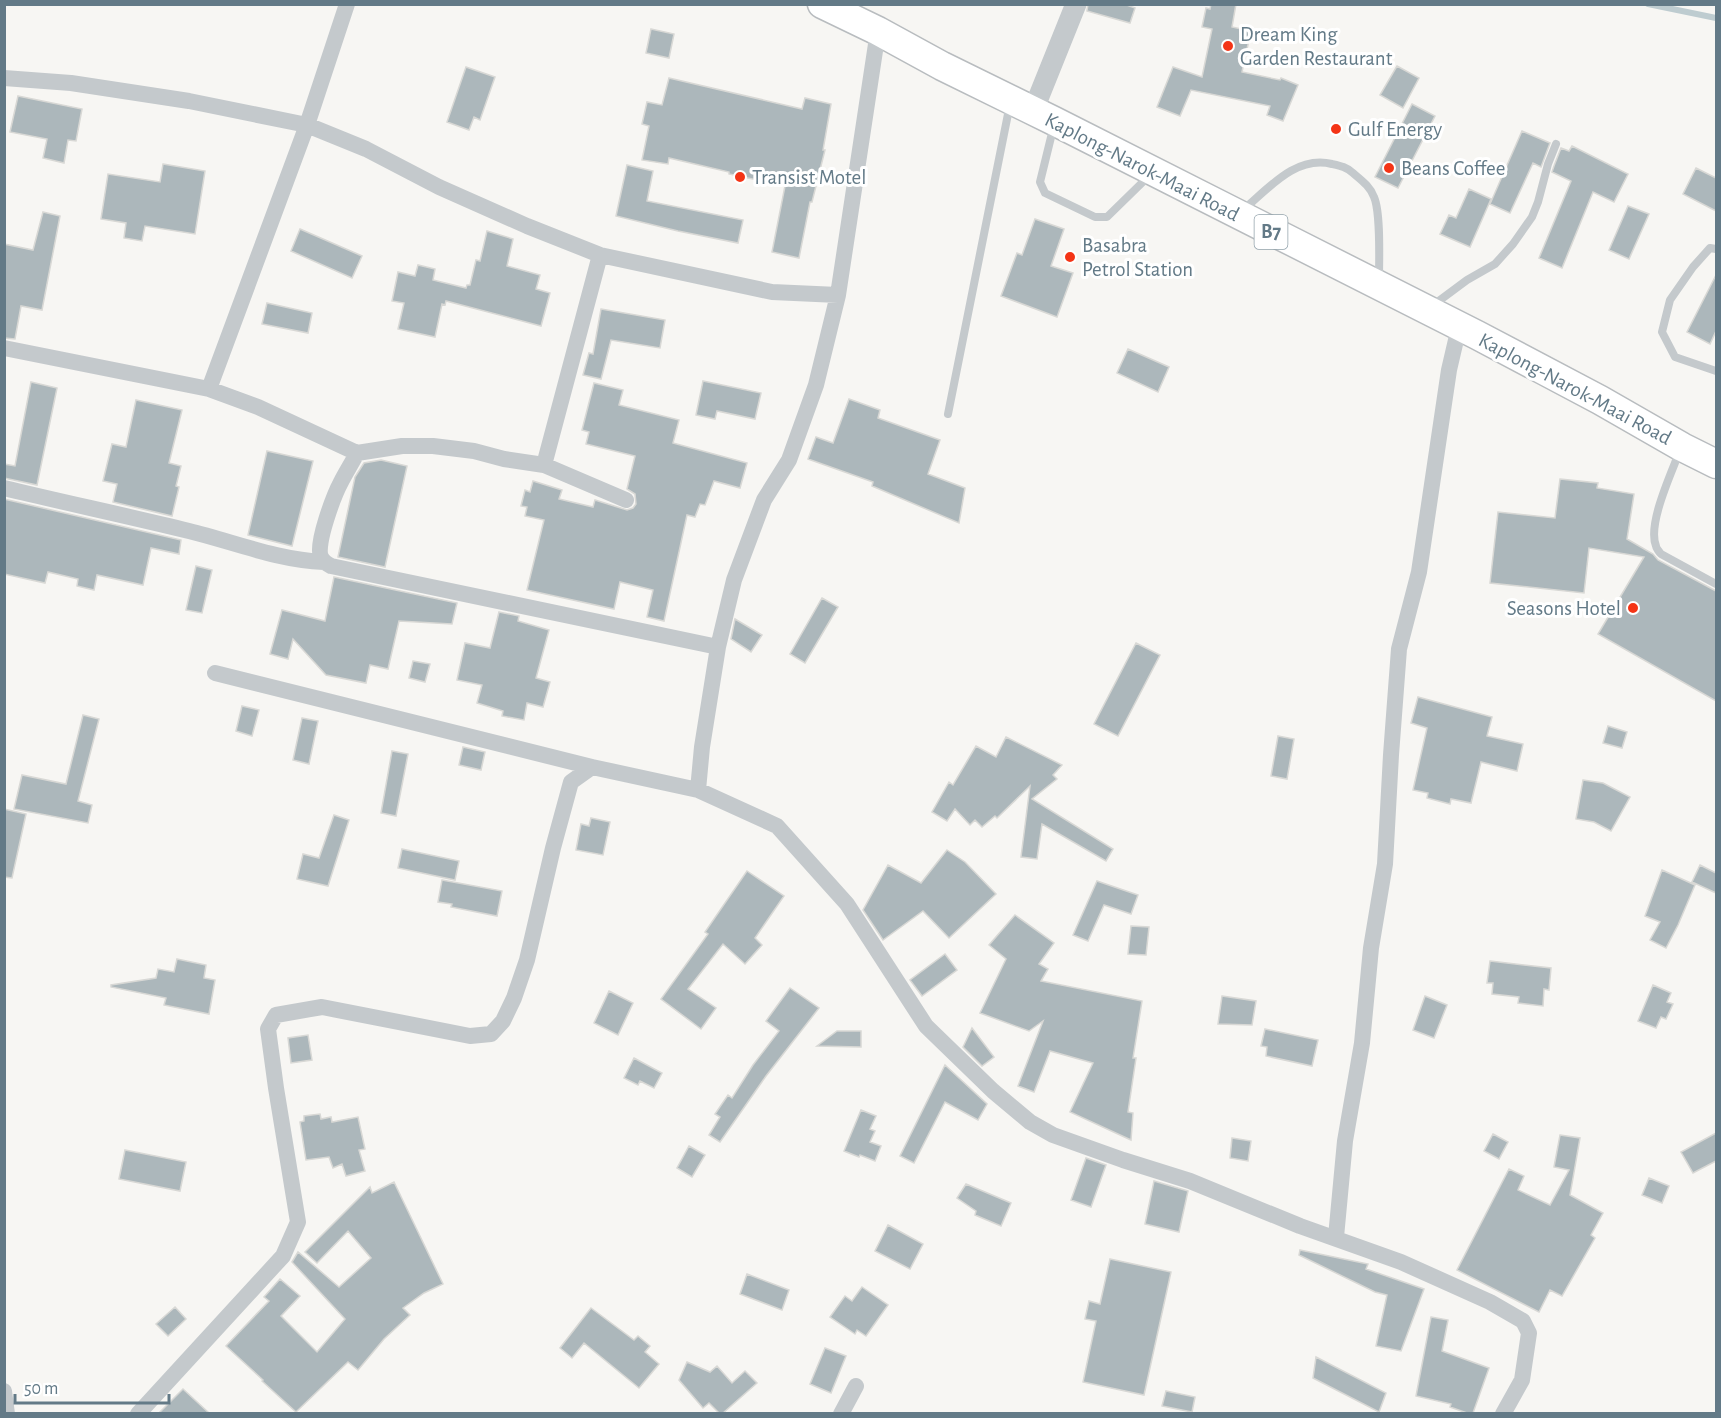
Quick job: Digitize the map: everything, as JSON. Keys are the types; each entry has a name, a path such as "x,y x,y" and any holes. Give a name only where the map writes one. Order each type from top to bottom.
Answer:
{"highway":[{"name":"Kaplong-Narok-Maai Road","path":"822,4 1427,310 1600,400 1716,464"}],"street":[{"path":"209,389 307,125 347,4"},
{"path":"1032,111 1076,4"},
{"path":"698,790 702,747 718,647 734,580 764,500 789,460 816,385 838,295 878,31"},
{"path":"4,78 72,83 189,101 307,125 366,149 439,187 507,218 600,255 772,292 838,295"},
{"path":"544,465 600,255"},
{"path":"1336,1237 1346,1141 1362,1043 1371,948 1385,864 1399,649 1419,572 1449,370 1459,327"},
{"path":"4,348 209,389 258,407 357,453 402,446 433,446 474,451 504,459 544,465 626,500"},
{"path":"324,562 320,555 320,543 328,514 340,482 357,453"},
{"path":"4,488 190,531 302,561 324,562 358,573 718,647"},
{"path":"215,674 592,767 698,790 777,826 847,904 926,1026 993,1091 1030,1122 1053,1135 1190,1181 1300,1226 1336,1237 1420,1270 1490,1302 1523,1321 1529,1334 1522,1380 1503,1413"},
{"path":"138,1413 283,1256 298,1222 268,1029 276,1015 322,1007 470,1036 491,1034 504,1021 527,960 571,782 592,767"},
{"path":"842,1413 856,1386"},
{"path":"4,1391 7,1413"}],"lane":[{"path":"1032,111 1040,182 1045,193 1095,218 1107,217 1154,172"},
{"path":"948,414 1032,111"},
{"path":"1427,310 1467,280 1495,264 1513,244 1532,217 1556,144"},
{"path":"1236,215 1292,169 1307,162 1322,161 1347,167 1366,184 1374,198 1377,211 1380,286"},
{"path":"1716,249 1710,249 1693,267 1670,300 1662,332 1675,357 1716,371"},
{"path":"1682,447 1656,517 1654,535 1656,547 1661,554 1716,584"}],"building":[{"path":"1088,4 1124,4 1135,8 1130,23 1087,11"},
{"path":"1211,4 1236,4 1232,27 1251,31 1242,72 1280,80 1281,78 1298,85 1283,121 1267,115 1270,106 1191,90 1180,116 1157,107 1173,67 1202,77 1212,29 1202,27 1206,8 1210,9"},
{"path":"651,29 674,34 669,58 646,53"},
{"path":"1397,66 1419,78 1403,108 1380,95"},
{"path":"466,67 495,77 480,120 474,117 469,130 447,122"},
{"path":"669,78 802,109 805,98 831,104 823,150 825,150 812,202 810,202 799,258 772,252 785,186 669,158 668,164 642,160 649,126 642,124 647,102 662,105"},
{"path":"18,96 82,109 76,141 68,140 64,163 43,158 47,139 10,132"},
{"path":"1412,104 1435,116 1398,188 1375,177"},
{"path":"1522,131 1550,143 1541,167 1533,163 1510,213 1490,204"},
{"path":"1572,146 1628,174 1614,202 1593,192 1562,268 1539,258 1571,181 1552,172 1561,148 1569,151"},
{"path":"163,164 205,171 195,234 145,226 142,241 124,238 126,223 101,219 108,174 160,182"},
{"path":"627,165 653,171 647,201 743,220 738,243 616,216"},
{"path":"1696,168 1716,178 1716,211 1683,194"},
{"path":"1469,189 1491,199 1470,247 1440,234 1449,215 1456,218"},
{"path":"1628,206 1649,214 1629,259 1609,250"},
{"path":"43,212 60,216 42,310 21,306 15,339 4,338 4,244 33,250"},
{"path":"1035,219 1064,229 1051,266 1073,273 1057,317 1001,296 1017,253 1022,255"},
{"path":"300,229 362,256 352,278 291,251"},
{"path":"487,231 513,239 507,266 540,275 536,289 550,293 541,326 446,301 445,305 442,304 435,337 398,329 404,303 392,301 398,272 415,276 418,265 435,269 433,280 466,288 470,285 476,260 480,261"},
{"path":"1716,275 1716,331 1710,344 1687,332"},
{"path":"267,303 312,313 308,333 262,324"},
{"path":"601,309 665,320 660,348 611,340 601,379 583,375 589,353 593,354"},
{"path":"1128,349 1169,367 1158,392 1117,373"},
{"path":"703,381 761,393 755,419 717,411 715,419 696,415"},
{"path":"31,382 57,388 37,485 4,478 4,464 15,466"},
{"path":"594,383 623,390 619,405 679,420 673,443 747,463 740,488 714,481 705,505 700,504 695,517 687,515 664,621 647,617 653,590 620,582 614,609 527,590 544,520 525,516 527,507 521,506 525,490 530,492 533,481 562,490 559,499 593,507 595,500 627,510 636,504 635,494 627,489 635,456 586,444 589,432 582,430"},
{"path":"849,399 880,410 878,418 940,440 928,474 965,488 959,523 872,486 873,482 808,459 816,437 833,443"},
{"path":"136,400 182,410 169,463 181,466 172,516 113,502 117,484 103,481 112,444 126,447"},
{"path":"267,451 313,461 292,546 248,535"},
{"path":"381,460 407,466 385,567 338,557 355,477 364,463"},
{"path":"1560,479 1598,483 1597,488 1634,494 1627,539 1653,554 1658,560 1716,591 1716,701 1598,634 1644,557 1589,548 1584,593 1490,583 1498,512 1555,518"},
{"path":"4,499 181,540 179,554 151,548 143,585 97,575 94,590 77,586 78,579 48,572 45,583 4,574"},
{"path":"196,566 212,570 202,613 186,610"},
{"path":"334,577 457,603 452,624 399,621 388,669 370,665 366,683 326,675 293,639 288,659 270,654 282,610 325,621"},
{"path":"822,598 838,607 805,663 790,654"},
{"path":"499,612 519,616 518,621 549,630 536,678 550,682 543,707 527,703 524,720 502,716 503,711 477,703 482,685 457,680 465,643 490,648"},
{"path":"735,619 762,635 751,652 731,639"},
{"path":"1136,643 1160,655 1118,736 1094,724"},
{"path":"413,661 430,664 425,682 409,678"},
{"path":"1418,697 1492,717 1487,736 1523,744 1517,771 1481,762 1471,803 1451,799 1450,804 1427,798 1428,793 1413,790 1427,728 1411,723"},
{"path":"242,706 259,710 252,736 236,731"},
{"path":"83,715 99,719 78,801 92,805 88,823 14,809 22,775 66,784"},
{"path":"302,718 318,721 309,764 293,760"},
{"path":"1608,726 1627,732 1622,748 1603,743"},
{"path":"1278,736 1294,739 1287,779 1271,776"},
{"path":"1006,737 1062,765 1053,775 1057,779 1032,799 1113,849 1106,861 1042,824 1037,859 1021,857 1030,786 997,818 995,816 982,827 975,820 970,825 955,809 947,821 932,812 949,782 953,785 976,746 996,757"},
{"path":"463,747 485,752 481,770 459,765"},
{"path":"392,751 408,754 396,816 381,813"},
{"path":"1583,780 1603,783 1630,797 1611,831 1594,822 1576,819"},
{"path":"4,809 26,814 12,878 4,877"},
{"path":"334,815 349,820 328,886 297,879 303,854 319,858"},
{"path":"591,818 610,822 603,855 576,850 581,824 589,826"},
{"path":"402,849 459,861 455,880 398,868"},
{"path":"947,850 965,862 996,894 949,938 923,911 883,940 863,910 888,865 921,883"},
{"path":"1700,865 1716,873 1716,893 1692,882"},
{"path":"1662,870 1695,885 1666,948 1650,940 1660,922 1645,916"},
{"path":"747,871 784,896 755,938 762,945 745,964 723,944 688,989 716,1008 701,1029 661,999 708,934 705,932"},
{"path":"442,880 502,891 497,916 451,907 452,904 438,902"},
{"path":"1097,881 1138,895 1131,914 1104,905 1088,941 1073,935"},
{"path":"1015,915 1054,943 1039,964 1048,969 1041,981 1142,1001 1128,1112 1133,1113 1131,1140 1070,1112 1093,1063 1050,1051 1034,1092 1018,1086 1043,1021 1029,1031 980,1013 1006,959 989,945"},
{"path":"1131,926 1149,927 1146,955 1128,954"},
{"path":"945,954 957,970 922,996 910,980"},
{"path":"177,959 206,965 204,978 215,980 209,1014 164,1005 166,998 111,987 111,985 156,978 158,969 174,972"},
{"path":"1490,961 1551,968 1549,990 1544,989 1543,1006 1518,1003 1519,997 1492,994 1493,983 1487,983"},
{"path":"1653,985 1671,993 1667,1002 1673,1004 1666,1019 1661,1017 1656,1028 1638,1021"},
{"path":"790,988 819,1008 766,1076 720,1142 709,1135 720,1117 715,1114 728,1095 732,1098 779,1031 766,1021"},
{"path":"609,991 633,1003 618,1035 594,1023"},
{"path":"1222,996 1256,1001 1252,1025 1218,1024"},
{"path":"1425,996 1447,1005 1434,1038 1413,1030"},
{"path":"972,1028 994,1057 982,1066 963,1047"},
{"path":"1265,1029 1318,1040 1312,1066 1266,1056 1267,1047 1261,1046"},
{"path":"837,1031 861,1031 861,1047 817,1046"},
{"path":"308,1035 312,1060 291,1063 288,1038"},
{"path":"634,1058 662,1073 654,1088 640,1081 638,1085 624,1078"},
{"path":"945,1065 987,1104 978,1120 945,1102 914,1163 900,1156"},
{"path":"861,1110 876,1116 870,1129 875,1131 870,1142 881,1146 875,1161 844,1151"},
{"path":"320,1114 321,1119 331,1117 332,1122 358,1117 365,1149 359,1150 365,1171 346,1176 342,1164 333,1168 329,1157 306,1160 300,1122 304,1121 304,1116"},
{"path":"1716,1133 1716,1161 1693,1173 1681,1152"},
{"path":"1493,1134 1508,1142 1499,1159 1484,1151"},
{"path":"1560,1135 1580,1138 1570,1195 1603,1213 1591,1235 1595,1238 1562,1296 1550,1290 1539,1312 1457,1270 1509,1169 1524,1176 1518,1190 1550,1205 1569,1170 1554,1167"},
{"path":"1232,1138 1251,1141 1248,1161 1230,1158"},
{"path":"689,1146 705,1155 692,1177 677,1168"},
{"path":"125,1150 186,1162 180,1191 119,1179"},
{"path":"1086,1158 1106,1165 1091,1207 1071,1200"},
{"path":"1649,1178 1669,1186 1662,1203 1642,1195"},
{"path":"1154,1181 1188,1191 1179,1232 1145,1224"},
{"path":"394,1182 443,1284 424,1293 403,1308 410,1315 384,1339 358,1370 348,1362 296,1412 226,1346 269,1301 264,1297 280,1279 300,1296 281,1316 317,1352 345,1319 292,1262 298,1252 339,1287 371,1258 348,1231 317,1263 305,1252 370,1187 372,1193"},
{"path":"966,1184 1011,1203 1001,1226 975,1215 976,1211 957,1198"},
{"path":"888,1225 923,1244 910,1269 875,1251"},
{"path":"1300,1250 1368,1264 1366,1269 1424,1289 1401,1351 1376,1346 1387,1295 1375,1292 1299,1255"},
{"path":"1110,1259 1171,1272 1144,1395 1083,1382 1096,1321 1085,1319 1089,1301 1100,1304"},
{"path":"747,1274 789,1290 782,1310 740,1294"},
{"path":"862,1287 888,1305 866,1336 857,1330 855,1334 830,1317 845,1296 852,1301"},
{"path":"175,1307 186,1319 168,1336 156,1324"},
{"path":"591,1308 634,1340 638,1336 650,1346 645,1352 659,1364 639,1388 584,1343 572,1358 560,1348"},
{"path":"1431,1317 1448,1320 1442,1351 1489,1368 1473,1413 1450,1407 1451,1404 1416,1396"},
{"path":"825,1348 846,1356 831,1393 810,1384"},
{"path":"1316,1357 1386,1393 1379,1412 1313,1378"},
{"path":"687,1362 710,1372 717,1366 732,1383 745,1371 757,1383 723,1413 719,1413 709,1403 703,1408 679,1380"},
{"path":"183,1389 209,1413 159,1413"},
{"path":"1166,1391 1195,1397 1192,1412 1162,1406"}],"waterway":[{"path":"1648,4 1716,18"}],"place":[{"name":"Dream King Garden Restaurant","path":"1228,46"},
{"name":"Gulf Energy","path":"1336,129"},
{"name":"Beans Coffee","path":"1389,168"},
{"name":"Transist Motel","path":"740,177"},
{"name":"Basabra Petrol Station","path":"1070,257"},
{"name":"Seasons Hotel","path":"1633,608"}]}
